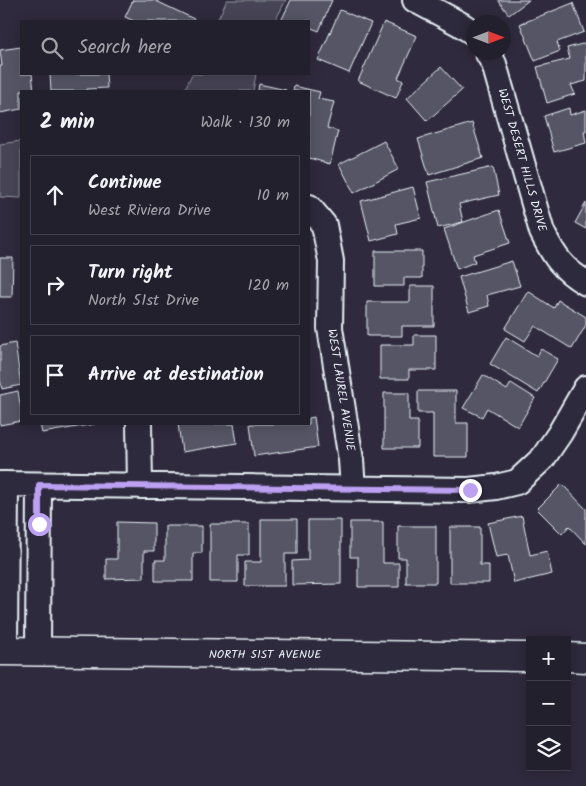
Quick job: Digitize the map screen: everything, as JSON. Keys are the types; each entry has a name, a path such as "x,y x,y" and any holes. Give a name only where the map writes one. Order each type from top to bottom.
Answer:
{"main road":[{"name":"NORTH 51ST AVENUE","path":"3,651 526,657"},
{"path":"571,657 586,658"}],"street":[{"path":"415,0 466,28"},
{"name":"WEST DESERT HILLS DRIVE","path":"492,60 542,232 555,258 573,275 586,283"},
{"name":"WEST LAUREL AVENUE","path":"310,208 324,225 331,261 330,328 351,460 353,489"},
{"path":"3,651 3,484 470,490 496,487 517,482 543,458 586,388"},
{"path":"139,425 140,486"},
{"path":"38,652 39,485"}],"shaded area":[{"path":"227,0 286,0 276,20 217,20"},
{"path":"192,75 256,75 253,90 184,90"},
{"path":"20,141 20,198 0,197 0,144"}],"building":[{"path":"133,0 154,0 194,19 132,20 125,17"},
{"path":"291,0 332,0 319,31 310,27 310,20 281,20"},
{"path":"498,0 529,0 509,15"},
{"path":"573,3 584,32 557,42 560,51 535,61 520,24"},
{"path":"340,10 371,23 349,73 318,60"},
{"path":"384,22 417,36 398,78 403,81 396,98 358,81"},
{"path":"586,43 586,81 571,85 575,94 547,103 537,67 570,59 567,48"},
{"path":"20,47 20,75 32,75 34,90 20,90 20,109 0,113 0,66 2,66 0,50"},
{"path":"441,67 462,90 427,121 407,98"},
{"path":"50,75 106,75 107,88 51,90"},
{"path":"259,84 286,90 258,90"},
{"path":"294,86 320,92 318,99 334,102 327,128 338,131 330,164 310,158 310,90 293,90"},
{"path":"569,108 570,115 586,110 586,131 584,131 586,143 554,152 544,116"},
{"path":"472,123 483,158 429,175 418,139"},
{"path":"384,141 399,169 354,193 339,164"},
{"path":"493,167 499,195 459,204 463,222 438,228 427,182"},
{"path":"413,187 421,218 396,224 398,234 371,241 361,201"},
{"path":"586,203 586,229 575,223"},
{"path":"499,210 510,243 473,255 475,262 457,269 444,229"},
{"path":"375,251 422,251 422,278 404,278 404,286 375,286"},
{"path":"0,258 13,258 12,297 0,297"},
{"path":"512,261 520,286 487,295 489,306 469,312 459,277"},
{"path":"410,286 434,286 434,326 402,326 402,336 367,336 367,302 410,302"},
{"path":"528,291 554,308 558,300 586,317 586,325 572,349 535,326 525,341 505,329"},
{"path":"414,335 436,335 436,370 409,370 409,379 380,379 380,345 414,345"},
{"path":"506,337 537,356 541,349 558,359 538,393 490,364"},
{"path":"15,343 20,385 2,389 0,379 0,346"},
{"path":"483,375 507,390 511,383 535,398 518,427 487,408 482,417 463,408"},
{"path":"18,391 20,421 0,425 0,395"},
{"path":"418,391 456,391 456,423 468,423 468,457 433,457 433,413 418,413"},
{"path":"384,393 409,393 409,421 418,421 418,448 384,448"},
{"path":"314,417 318,447 254,456 250,425 310,425 310,418"},
{"path":"40,425 89,425 42,433"},
{"path":"178,425 234,425 237,443 182,452"},
{"path":"562,484 586,509 586,544 569,526 562,534 537,509"},
{"path":"522,516 530,555 547,551 552,574 514,583 508,555 496,557 488,523"},
{"path":"261,519 297,519 297,554 285,554 285,586 245,586 245,562 261,562"},
{"path":"308,520 341,520 341,584 292,585 292,561 308,560"},
{"path":"117,522 154,523 154,551 144,551 144,578 106,579 106,559 117,559"},
{"path":"350,522 383,522 383,563 399,563 399,587 358,587 358,557 350,557"},
{"path":"210,524 249,524 249,555 238,555 238,582 210,582"},
{"path":"165,526 202,526 202,553 193,553 193,581 155,581 155,560 165,560"},
{"path":"398,526 436,526 436,583 406,583 406,558 398,558"},
{"path":"450,527 480,527 480,565 489,565 489,583 450,583"}],"route":[{"path":"39,524 39,485 470,490"}]}
